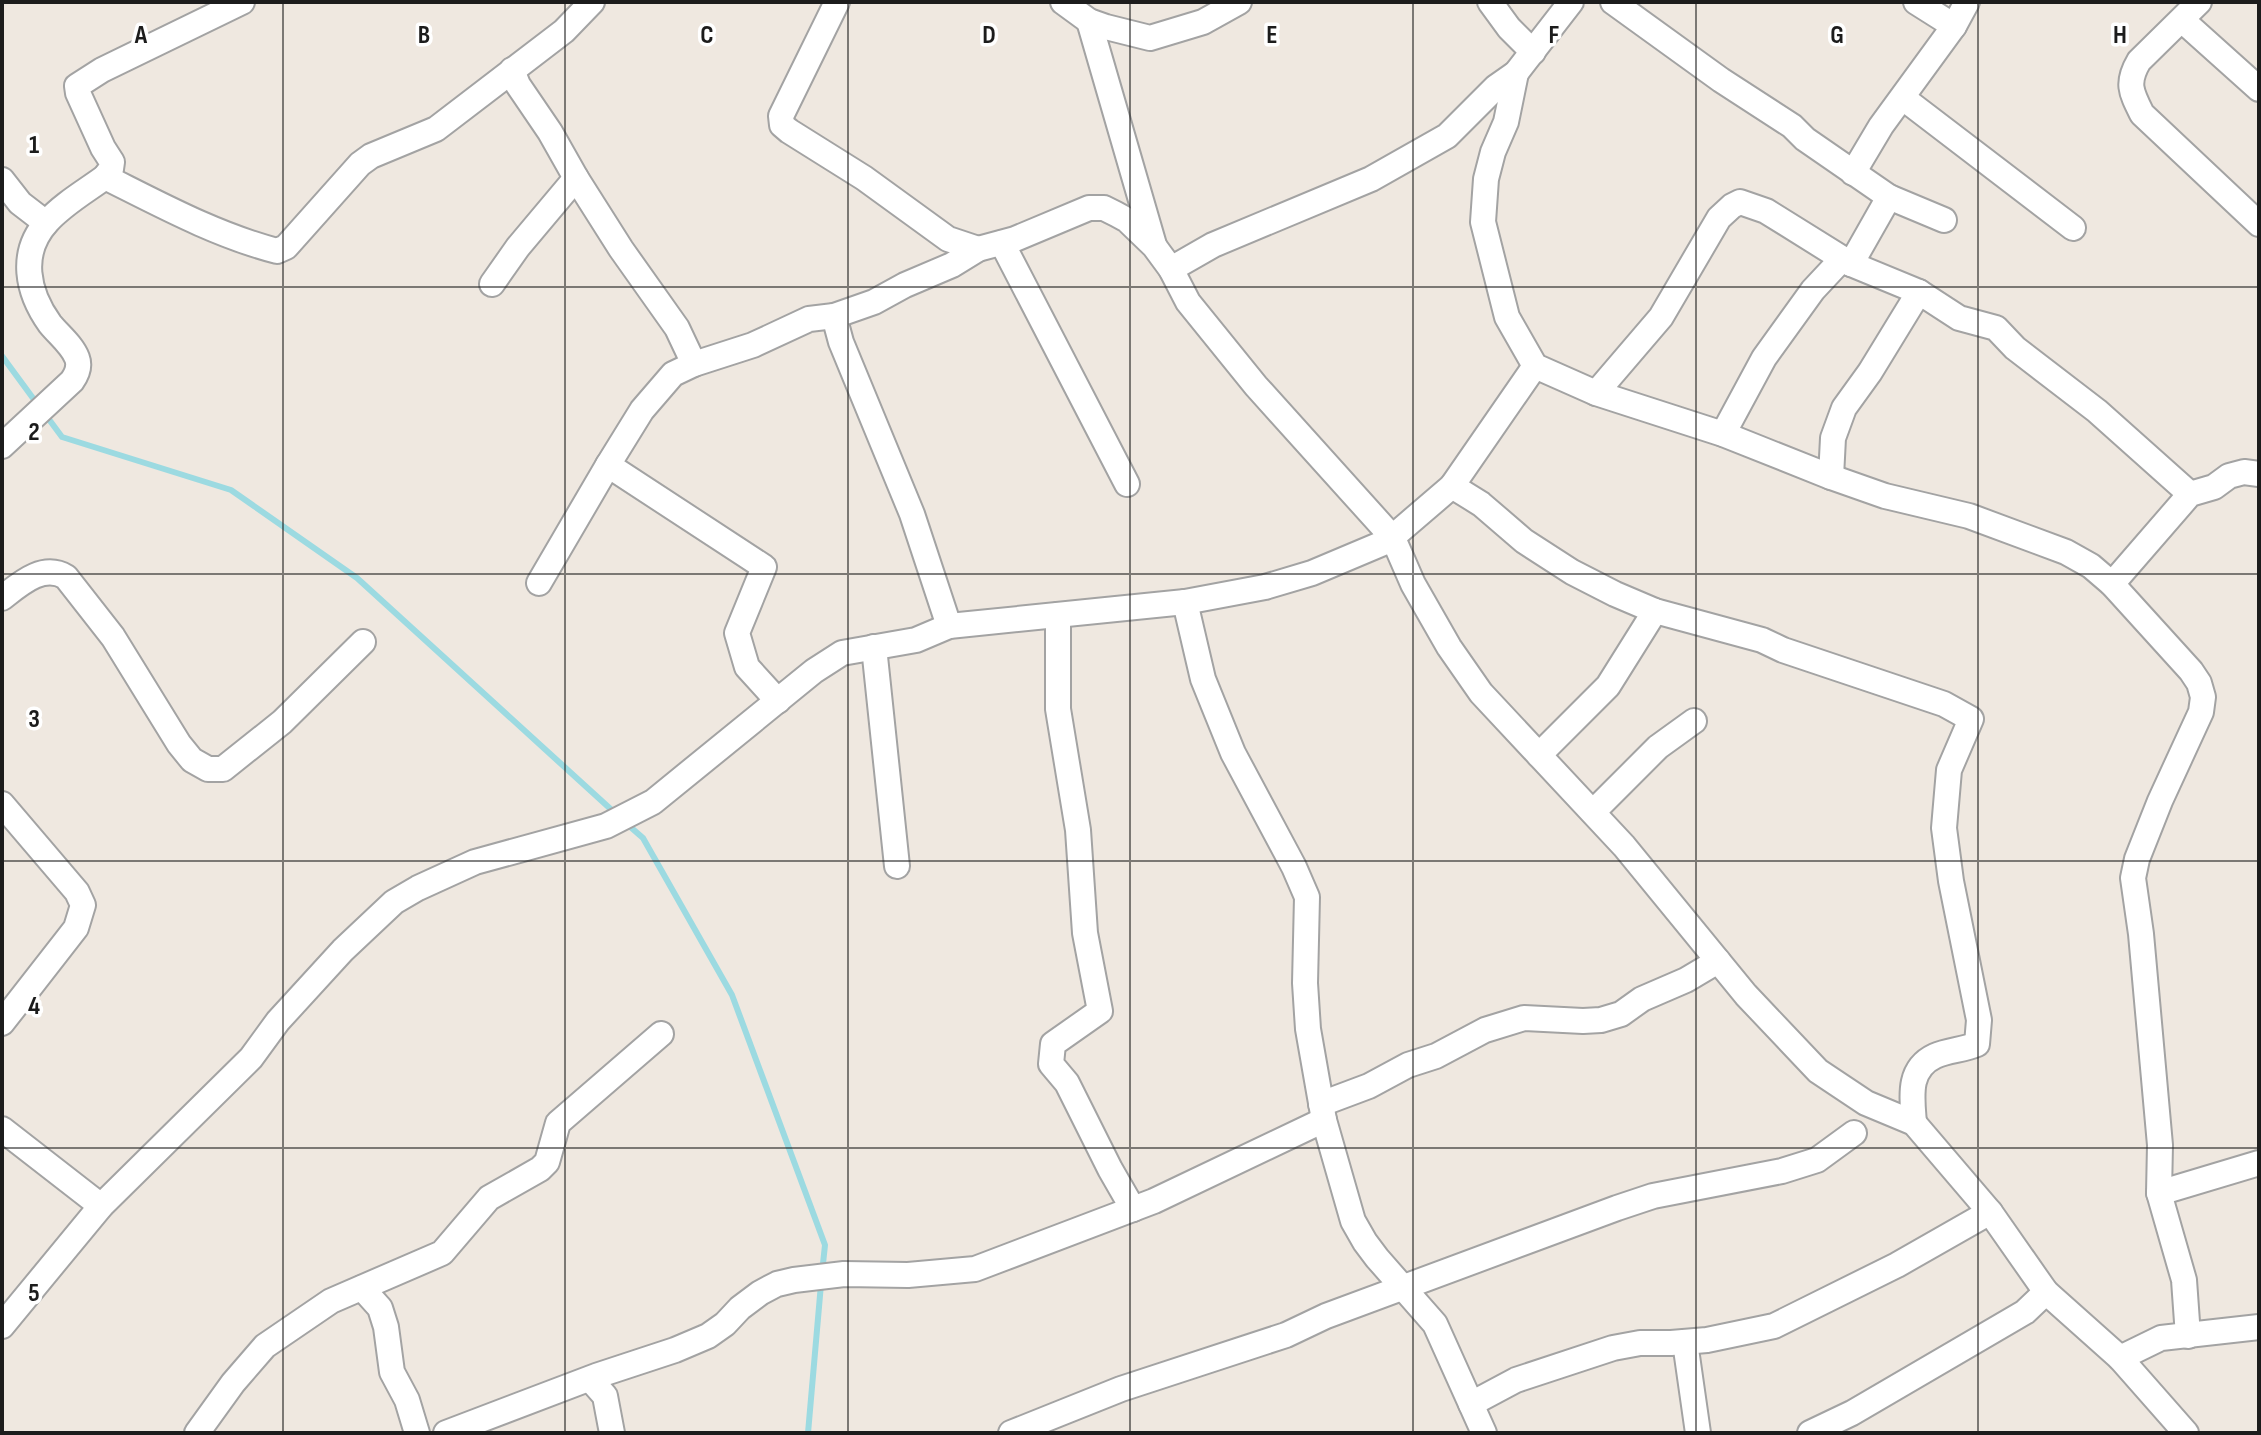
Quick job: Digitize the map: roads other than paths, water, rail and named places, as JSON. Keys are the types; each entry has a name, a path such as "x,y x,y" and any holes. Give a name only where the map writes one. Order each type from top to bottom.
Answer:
{"street":[{"path":"2,446 77,373 77,359 40,309 28,277 28,260 46,223 111,169 112,162 77,86 102,70 242,2"},
{"path":"105,177 185,218 277,251 286,247 360,164 371,156 436,129 564,31 592,2"},
{"path":"837,2 781,116 782,125 864,178 948,239 990,246"},
{"path":"1063,2 1089,21 1150,38 1203,22 1239,2"},
{"path":"1490,2 1509,28 1533,52"},
{"path":"1171,269 1213,245 1371,179 1452,133 1496,87 1516,73 1571,2"},
{"path":"1613,2 1889,197 1944,220"},
{"path":"1916,2 1954,26"},
{"path":"1853,173 1881,126 1954,26 1967,2"},
{"path":"2199,2 2139,61 2130,90 2142,114 2259,224"},
{"path":"2182,20 2259,89"},
{"path":"1089,21 1154,246"},
{"path":"512,70 518,85 621,249 677,328 694,364"},
{"path":"1516,73 1506,122 1486,179 1483,222 1507,317 1535,366 1596,393 1723,434 1885,496 1969,516 2066,552 2091,566 2112,584 2199,683 2203,697 2201,712 2160,801 2137,859 2133,878 2160,1145 2159,1193 2184,1280 2188,1336"},
{"path":"1903,98 2073,228"},
{"path":"492,284 518,247 576,178"},
{"path":"2,180 20,203 46,223"},
{"path":"1723,434 1764,358 1813,290 1846,261 1889,197"},
{"path":"1596,393 1661,317 1719,218 1740,202 1766,211 1846,261 1919,292 1959,318 1996,328 2015,348 2097,411 2190,494"},
{"path":"539,583 642,410 673,374 753,345 809,319 834,316 874,302 990,246 1089,208 1104,208 1127,220 1154,246 1171,269 1188,302 1256,386 1393,538 1413,584 1449,647 1481,693 1624,846 1746,995 1818,1071 1866,1103 1914,1123 1990,1212 2046,1292 2120,1358 2186,1433"},
{"path":"948,239 952,265"},
{"path":"990,246 1127,484"},
{"path":"1831,477 1833,438 1844,408 1919,292"},
{"path":"834,316 841,342 912,514 949,626"},
{"path":"2,1326 101,1206 251,1058 278,1021 343,950 394,902 475,862 606,826 653,802 823,664 842,653 916,640 949,626 1185,602 1265,587 1312,573 1393,538 1452,486 1535,366"},
{"path":"608,465 764,567 737,633 747,667 778,701"},
{"path":"2112,584 2190,494 2214,487 2229,476 2244,472 2259,474"},
{"path":"1452,486 1481,504 1524,541 1572,572 1615,594 1655,611 1762,640 1783,650 1944,704 1971,719 1949,770 1944,828 1951,881 1979,1020 1977,1044 1935,1056 1916,1073 1912,1089 1914,1123"},
{"path":"2,598 34,575 58,572 66,577 113,637 179,744 192,760 208,769 223,769 282,722 363,642"},
{"path":"1185,602 1203,679 1233,753 1307,897 1305,1003 1322,1112 1353,1221 1365,1242 1435,1324 1484,1433"},
{"path":"1539,755 1608,686 1655,611"},
{"path":"1058,615 1058,709 1078,830 1085,933 1100,1011 1053,1044 1051,1064 1067,1083 1133,1209"},
{"path":"874,647 897,866"},
{"path":"1593,812 1658,747 1694,721"},
{"path":"2,804 77,892 83,905 76,928 2,1023"},
{"path":"446,1433 708,1336 740,1308 777,1284 844,1274 908,1275 975,1269 1154,1201 1408,1065 1446,1052 1485,1030 1524,1018 1601,1020 1621,1014 1642,999 1686,980 1718,961"},
{"path":"197,1433 233,1383 265,1346 331,1301 442,1253 489,1198 540,1169 547,1162 558,1123 661,1034"},
{"path":"2,1129 101,1206"},
{"path":"1011,1433 1121,1389 1286,1335 1404,1286 1653,1196 1782,1171 1817,1160 1854,1133"},
{"path":"2159,1193 2259,1163"},
{"path":"1471,1404 1516,1380 1613,1348 1640,1343 1707,1340 1774,1326 1897,1265 1990,1212"},
{"path":"362,1288 380,1308 392,1372 407,1400 417,1433"},
{"path":"1810,1433 1852,1413 2025,1312 2046,1292"},
{"path":"2120,1358 2161,1338 2259,1327"},
{"path":"1685,1342 1698,1433"},
{"path":"590,1379 605,1396 612,1433"}],"waterway":[{"path":"2,356 38,405"},
{"path":"45,414 62,437 231,490 357,578 615,813"},
{"path":"627,824 643,838 732,995 825,1245 822,1273"},
{"path":"808,1433 821,1284"}]}
